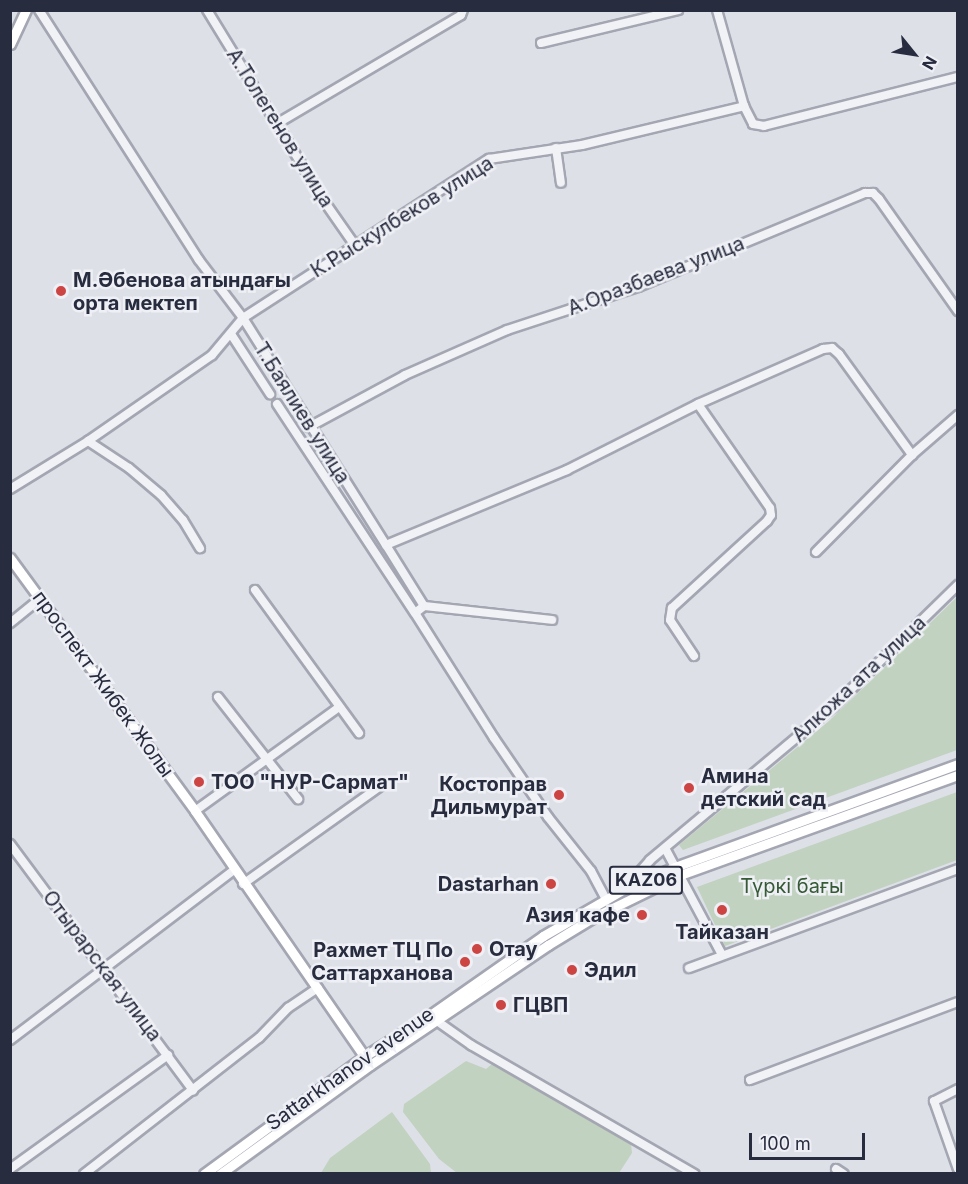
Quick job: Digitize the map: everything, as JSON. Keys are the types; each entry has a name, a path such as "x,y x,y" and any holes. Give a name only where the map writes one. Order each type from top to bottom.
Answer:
{"main road":[{"path":"10,45 15,25 26,10"},
{"name":"проспект Жибек Жолы","path":"10,558 195,811 243,884 370,1065"},
{"name":"Sattarkhanov avenue","path":"220,1173 370,1065 583,924 678,871 957,764"},
{"name":"Sattarkhanov avenue","path":"204,1173 364,1056 426,1018 543,936 624,889 957,775"}],"street":[{"name":"Т.Баялиев улица","path":"39,10 199,260 243,318 309,427 424,606"},
{"name":"А.Толегенов улица","path":"207,10 324,201 354,244"},
{"path":"278,123 461,15 463,10"},
{"path":"541,43 678,10"},
{"path":"717,10 744,106 753,124 764,126 957,77"},
{"name":"К.Рыскулбеков улица","path":"10,489 88,441 212,356 243,318 354,244 489,159 582,145 744,106"},
{"path":"556,148 561,183"},
{"name":"А.Оразбаева улица","path":"309,427 405,375 507,330 638,287 865,193 873,193 879,199 957,311"},
{"name":"Т.Баялиев улица","path":"231,334 270,394"},
{"path":"386,545 567,470 698,404 823,349 832,348 839,354 912,455"},
{"name":"Т.Баялиев улица","path":"276,404 415,613 494,738 548,817 591,871 606,899"},
{"path":"694,656 670,620 672,608 771,515 770,508 698,404"},
{"path":"816,552 912,455 957,415"},
{"path":"88,441 129,468 161,495 183,520 200,548"},
{"name":"Алкожа ата улица","path":"624,889 650,860 666,850 833,707 957,585"},
{"path":"255,590 359,734"},
{"path":"10,623 40,599"},
{"path":"415,613 424,606 552,620"},
{"path":"218,697 298,799"},
{"path":"195,811 339,707"},
{"path":"243,884 382,785"},
{"name":"Отырарская улица","path":"10,844 106,969 193,1090"},
{"path":"666,850 722,955"},
{"path":"689,968 957,869"},
{"path":"10,1040 234,870"},
{"path":"84,1173 259,1038 288,1008 318,988"},
{"path":"750,1080 957,1002"},
{"path":"437,1021 471,1045 694,1173"},
{"path":"10,1169 168,1055"},
{"path":"957,1089 934,1101 957,1169"},
{"path":"948,1142 957,1138"}],"green space":[{"path":"957,597 957,750 683,850 679,845 829,721"},
{"name":"Түркі бағы","path":"957,792 957,860 725,946 697,887"},
{"path":"466,1061 486,1069 492,1064 631,1144 632,1153 619,1173 457,1173 439,1159 403,1112 404,1104"},
{"path":"392,1112 430,1164 431,1173 321,1173 330,1158"}],"place":[{"name":"М.Әбенова атындағы орта мектеп","path":"61,291"},
{"name":"ТОО \"НУР-Сармат\"","path":"199,782"},
{"name":"Амина детский сад","path":"689,788"},
{"name":"Костоправ Дильмурат","path":"559,795"},
{"name":"Dastarhan","path":"551,884"},
{"name":"Тайказан","path":"722,910"},
{"name":"Азия кафе","path":"642,915"},
{"name":"Отау","path":"477,949"},
{"name":"Рахмет ТЦ По Саттарханова","path":"465,962"},
{"name":"Эдил","path":"572,970"},
{"name":"ГЦВП","path":"501,1005"}]}
